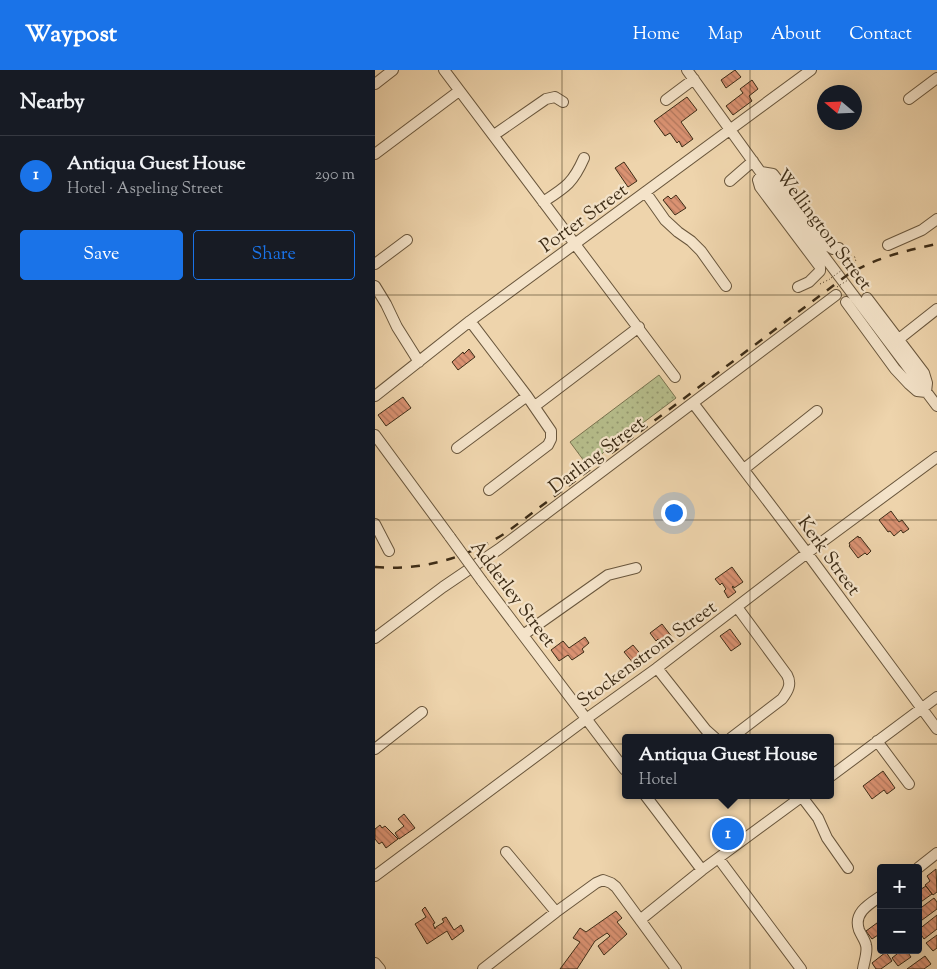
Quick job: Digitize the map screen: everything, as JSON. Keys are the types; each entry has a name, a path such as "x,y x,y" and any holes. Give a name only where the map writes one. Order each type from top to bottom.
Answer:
{"street":[{"path":"375,84 393,70"},
{"path":"444,70 675,377"},
{"name":"Wellington Street","path":"687,70 761,173 937,406"},
{"name":"Porter Street","path":"376,395 470,321 811,70"},
{"path":"909,99 937,78"},
{"path":"666,100 694,79"},
{"path":"375,154 459,91"},
{"path":"493,135 546,99 555,97 563,102"},
{"path":"543,202 567,186 579,170 583,158"},
{"path":"729,181 753,161"},
{"path":"798,288 817,275 820,267 760,187 758,180 761,173 773,174 825,241 839,251"},
{"path":"646,192 665,220 701,251 726,286"},
{"path":"888,245 922,230 937,219"},
{"path":"375,264 407,240"},
{"path":"375,286 397,328 419,362"},
{"name":"Darling Street","path":"375,638 443,587 499,549 693,403 837,291"},
{"path":"845,302 909,384 917,391 926,392 927,383 924,373 867,298"},
{"path":"899,339 937,309"},
{"path":"470,321 535,406 551,431 551,439 547,445 489,490"},
{"path":"535,406 639,327"},
{"path":"457,448 527,396"},
{"name":"Kerk Street","path":"693,403 745,469 937,730"},
{"path":"745,469 817,411"},
{"name":"Adderley Street","path":"375,435 622,766"},
{"name":"Stockenstrom Street","path":"375,876 657,668 807,553 937,457"},
{"path":"375,524 389,551"},
{"path":"523,635 608,575 636,568"},
{"path":"736,734 783,698 789,685 787,674 737,607"},
{"path":"657,668 710,734"},
{"path":"834,774 937,697"},
{"path":"375,749 422,712"},
{"path":"877,741 909,784"},
{"path":"648,799 702,870"},
{"path":"640,920 702,870 799,799"},
{"path":"805,799 818,818 827,838 848,868"},
{"path":"506,852 555,912"},
{"path":"922,865 937,853"},
{"path":"719,859 801,969"},
{"path":"483,969 555,912 596,883 606,881 616,887 676,969"},
{"path":"863,969 867,950 859,928 859,917 864,908 877,899"},
{"path":"375,963 380,969"}],"path":[{"path":"839,251 844,266"},
{"path":"826,282 856,262 855,257 839,251"},
{"path":"837,291 848,280"},
{"path":"485,565 495,579"}],"green space":[{"path":"659,375 676,398 587,465 570,442"}],"building":[{"path":"735,70 741,77 726,88 721,80"},
{"path":"752,80 758,89 749,96 752,101 733,115 726,106 743,93 740,89"},
{"path":"687,97 697,110 681,122 693,139 682,147 679,141 677,143 670,133 665,136 654,121"},
{"path":"624,162 637,181 628,187 615,168"},
{"path":"676,195 686,208 675,215 663,200 668,196 671,199"},
{"path":"469,349 475,357 458,370 452,362"},
{"path":"403,397 411,408 386,426 378,415"},
{"path":"891,511 899,522 902,520 909,529 903,533 901,530 894,536 890,531 888,532 879,520"},
{"path":"858,536 871,551 867,555 865,553 858,558 849,546 849,543"},
{"path":"732,567 743,582 734,588 732,587 736,592 728,598 722,583 720,585 715,579"},
{"path":"662,624 672,637 662,645 650,633"},
{"path":"730,629 741,644 731,651 720,636"},
{"path":"585,637 589,643 582,649 584,652 572,660 568,655 559,661 551,650 563,641 569,648"},
{"path":"633,645 643,657 634,664 624,652"},
{"path":"883,771 895,788 887,794 884,790 872,799 863,786"},
{"path":"404,814 415,828 399,839 395,833 404,826 398,819"},
{"path":"380,825 382,828 385,826 398,839 386,848 382,842 379,844 375,839 375,829"},
{"path":"936,869 937,892 933,895 925,885 930,881 927,876"},
{"path":"926,886 932,894 922,901 922,888"},
{"path":"934,898 937,902 937,909 922,920 922,907"},
{"path":"425,907 435,923 433,924 435,929 444,922 442,919 446,917 454,930 461,925 464,931 452,940 447,931 427,944 415,924 426,917 422,910"},
{"path":"616,911 622,918 617,922 627,934 604,955 598,946 610,936 607,933 595,941 577,969 560,969 580,942 573,938 580,928 586,932"},
{"path":"937,915 937,929 924,939 922,927"},
{"path":"877,923 877,936 872,939 866,931"},
{"path":"937,935 937,948 933,951 926,943"},
{"path":"883,954 887,954 892,961 881,969 876,969 872,963"},
{"path":"897,954 909,954 911,957 898,966 892,958"},
{"path":"925,956 931,964 924,969 907,969"}],"railway":[{"path":"375,567 393,568 427,565 460,556 492,541 507,532 846,276 878,260 901,252 937,244"}],"place":[{"name":"Antiqua Guest House","path":"728,834"}]}
